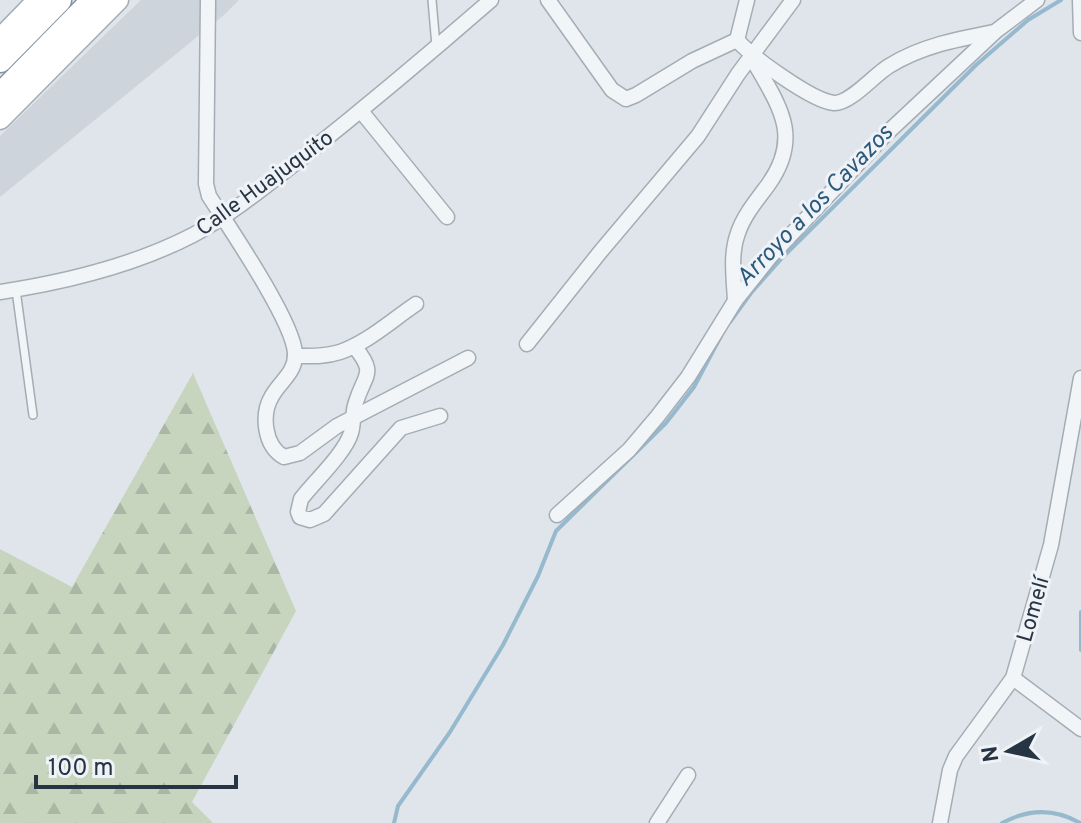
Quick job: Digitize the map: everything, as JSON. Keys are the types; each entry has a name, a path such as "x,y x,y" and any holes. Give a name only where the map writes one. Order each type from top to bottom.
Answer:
{"highway":[{"path":"0,60 59,0"},
{"path":"0,96 94,0"}],"main road":[{"path":"0,39 38,0"},
{"path":"0,119 118,0"}],"street":[{"path":"208,0 206,184 209,196 282,318 293,343 294,366 268,404 267,433 278,453 284,457 300,453 329,431 468,358"},
{"name":"Calle Huajuquito","path":"0,292 78,277 123,263 164,249 222,217 361,111 491,0"},
{"path":"548,0 612,90 626,99 692,61 737,40"},
{"path":"737,40 747,0"},
{"path":"527,344 698,136 793,0"},
{"path":"557,515 629,450 657,417 688,377 735,301 770,257 885,135 996,31 1037,0"},
{"path":"1080,0 1081,33"},
{"path":"751,56 809,92 836,103 845,101 890,65 920,51 996,31"},
{"path":"735,301 734,252 737,235 744,219 779,170 787,141 781,110 751,56 737,40"},
{"path":"361,111 447,217"},
{"path":"295,356 324,356 354,346 416,304"},
{"path":"354,346 367,361 367,379 354,407 348,441 301,499 298,512 304,520 324,514 401,428 440,416"},
{"name":"Lomelí","path":"940,823 950,770 956,756 1013,678 1051,545 1081,378"},
{"path":"1013,678 1081,729"},
{"path":"657,823 688,775"}],"lane":[{"path":"432,0 436,47"},
{"path":"16,290 33,415"}],"shaded area":[{"path":"141,0 239,0 0,197 0,136"}],"green space":[{"path":"193,373 296,611 192,802 213,823 0,823 0,549 72,587"}],"waterway":[{"name":"Arroyo a los Cavazos","path":"730,322 782,258 976,65 1028,20 1061,0"},
{"name":"Arroyo a los Cavazos","path":"394,823 398,806 450,732 503,645 538,576 556,531 666,423 694,387 721,336"},
{"path":"1081,612 1081,650"},
{"path":"1002,823 1041,812 1080,823"}]}
